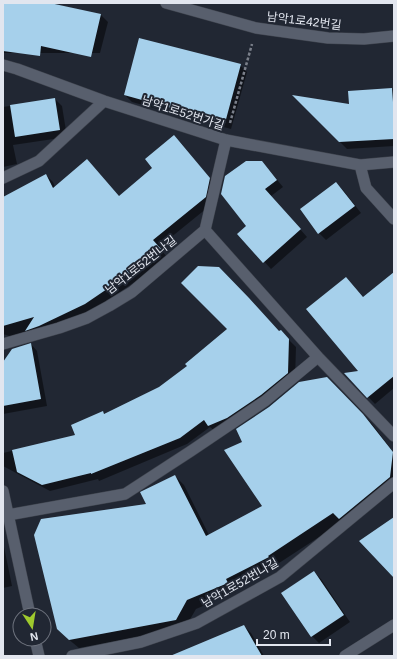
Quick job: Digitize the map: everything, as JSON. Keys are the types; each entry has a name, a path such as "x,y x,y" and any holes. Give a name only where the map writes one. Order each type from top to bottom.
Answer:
{"street":[{"name":"남악1로42번길","path":"166,3 256,28 328,38 364,39 394,36"},
{"name":"남악1로52번가길","path":"3,65 104,101 226,140 360,165 394,162"},
{"path":"3,178 39,161 104,101"},
{"path":"226,140 205,230 318,357 394,436"},
{"path":"360,165 366,188 394,219"},
{"name":"남악1로52번나길","path":"3,344 59,328 87,318 109,306 132,292 205,230"},
{"path":"8,515 125,494 265,401 318,357"},
{"name":"남악1로52번나길","path":"72,656 141,642 197,623 280,577 394,483"},
{"path":"3,491 28,607"},
{"path":"345,656 394,625"}],"path":[{"path":"226,140 256,28"}],"building":[{"path":"3,3 50,3 101,14 91,57 41,46 40,56 3,51"},
{"path":"139,38 241,64 225,123 124,95"},
{"path":"392,88 394,139 339,142 292,95 349,104 348,91"},
{"path":"55,98 60,130 15,137 10,105"},
{"path":"174,135 210,178 206,197 153,240 161,249 132,272 85,304 25,331 34,317 3,326 3,197 46,174 53,188 87,159 119,196 152,168 145,159"},
{"path":"246,161 262,161 277,180 265,189 301,229 263,263 237,234 246,226 221,194 225,176"},
{"path":"336,182 355,206 318,234 300,209"},
{"path":"198,266 219,267 279,331 281,330 289,339 288,373 261,395 227,418 208,426 204,420 180,438 91,474 42,485 17,472 12,450 75,435 71,425 103,411 104,414 159,387 187,366 185,364 227,329 181,283"},
{"path":"394,272 394,376 367,398 344,373 358,371 306,309 346,277 363,297"},
{"path":"31,343 41,399 3,406 3,362 12,349"},
{"path":"327,377 363,414 393,452 390,477 339,519 333,513 268,556 269,557 226,579 228,583 187,600 176,620 69,640 57,629 34,535 41,519 146,504 140,492 175,475 206,536 262,506 224,450 242,442 236,429 269,407 299,382"},
{"path":"394,517 394,578 359,541"},
{"path":"314,571 344,615 311,637 281,593"},
{"path":"244,625 262,656 170,656"}]}
